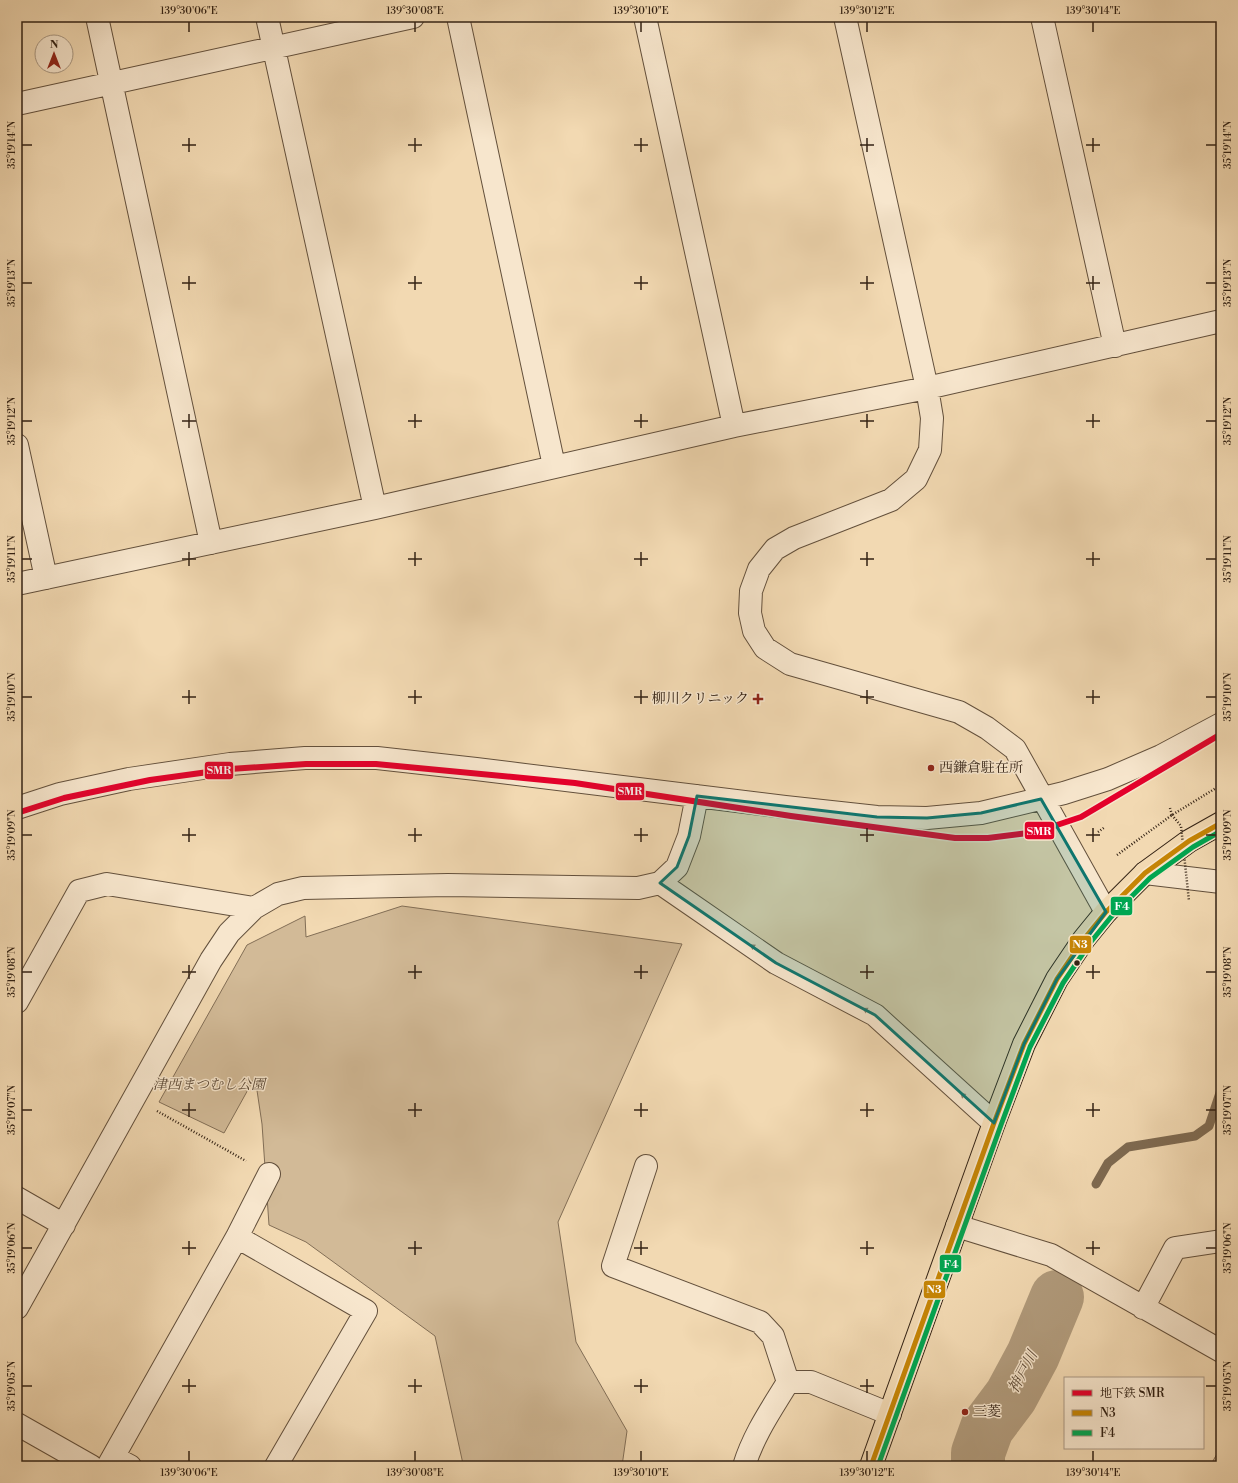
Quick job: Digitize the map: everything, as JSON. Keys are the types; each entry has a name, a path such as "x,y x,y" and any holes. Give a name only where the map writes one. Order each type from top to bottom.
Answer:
{"main road":[{"path":"871,1466 994,1123 1024,1044 1057,979 1084,939 1106,912 1145,873 1189,841 1221,823"}],"street":[{"path":"97,17 211,543"},
{"path":"267,17 375,508"},
{"path":"17,104 413,17"},
{"path":"458,17 554,466"},
{"path":"645,17 734,426"},
{"path":"844,17 927,388 932,418 930,450 916,479 891,500 794,538 775,549 759,569 751,591 750,613 754,631 766,648 790,664 959,712 987,728 1015,750 1041,799 1106,912"},
{"path":"1042,17 1115,346"},
{"path":"17,584 375,508 734,426 927,388 1221,321"},
{"path":"17,445 46,578"},
{"path":"17,808 60,794 129,779 230,764 305,758 377,758 877,817 927,818 981,813 1064,793 1108,779 1161,756 1221,724"},
{"path":"17,1308 211,960 229,933 254,908 278,894 303,888 448,885 638,888 660,883 677,867 689,836 697,796"},
{"path":"1145,873 1221,882"},
{"path":"660,883 776,963 875,1015 994,1123"},
{"path":"17,1002 79,892 107,884 254,908"},
{"path":"646,1166 613,1266 760,1322 773,1336 788,1382 760,1427 750,1448 744,1466"},
{"path":"117,1463 269,1174"},
{"path":"17,1198 64,1225"},
{"path":"957,1226 1051,1255 1221,1351"},
{"path":"237,1237 366,1311 276,1466"},
{"path":"1143,1308 1175,1248 1221,1241"},
{"path":"788,1382 811,1382 890,1414"},
{"path":"17,1424 91,1466"}],"path":[{"path":"1118,855 1172,815 1221,785"},
{"path":"1170,808 1172,815 1181,826 1190,901"},
{"path":"1098,832 1105,827"},
{"path":"134,1098 269,1174"}],"highlighted area":[{"path":"697,796 877,817 927,818 981,813 1041,799 1106,912 1057,979 1024,1044 994,1123 875,1015 776,963 660,883 677,867 689,836"}],"green space":[{"name":"津西まつむし公園","path":"402,906 682,944 558,1222 576,1342 627,1431 622,1466 463,1466 435,1336 306,1242 269,1225 262,1124 255,1077 224,1133 159,1102 247,945 305,916 306,937"},
{"path":"1221,1447 1221,1466 1210,1466"}],"waterway":[{"name":"神戸川","path":"1096,1184 1108,1163 1128,1147 1195,1136 1209,1126 1221,1090"},
{"name":"神戸川","path":"978,1466 978,1453 987,1428 1011,1396 1033,1355 1057,1297"}],"metro line":[{"name":"SMR","path":"17,813 64,798 150,780 230,769 306,764 376,764 575,783 791,816 955,838 988,838 1036,832 1081,817 1221,734"}],"transit line":[{"name":"N3","path":"871,1466 994,1123 1024,1044 1057,979 1084,939 1106,912 1145,873 1189,841 1221,823"},
{"name":"F4","path":"878,1466 1030,1047 1063,983 1090,943 1111,917 1150,878 1193,847 1221,831"}],"place":[{"name":"柳川クリニック","path":"758,699"},
{"name":"西鎌倉駐在所","path":"931,768"},
{"name":"三菱","path":"965,1412"}]}
